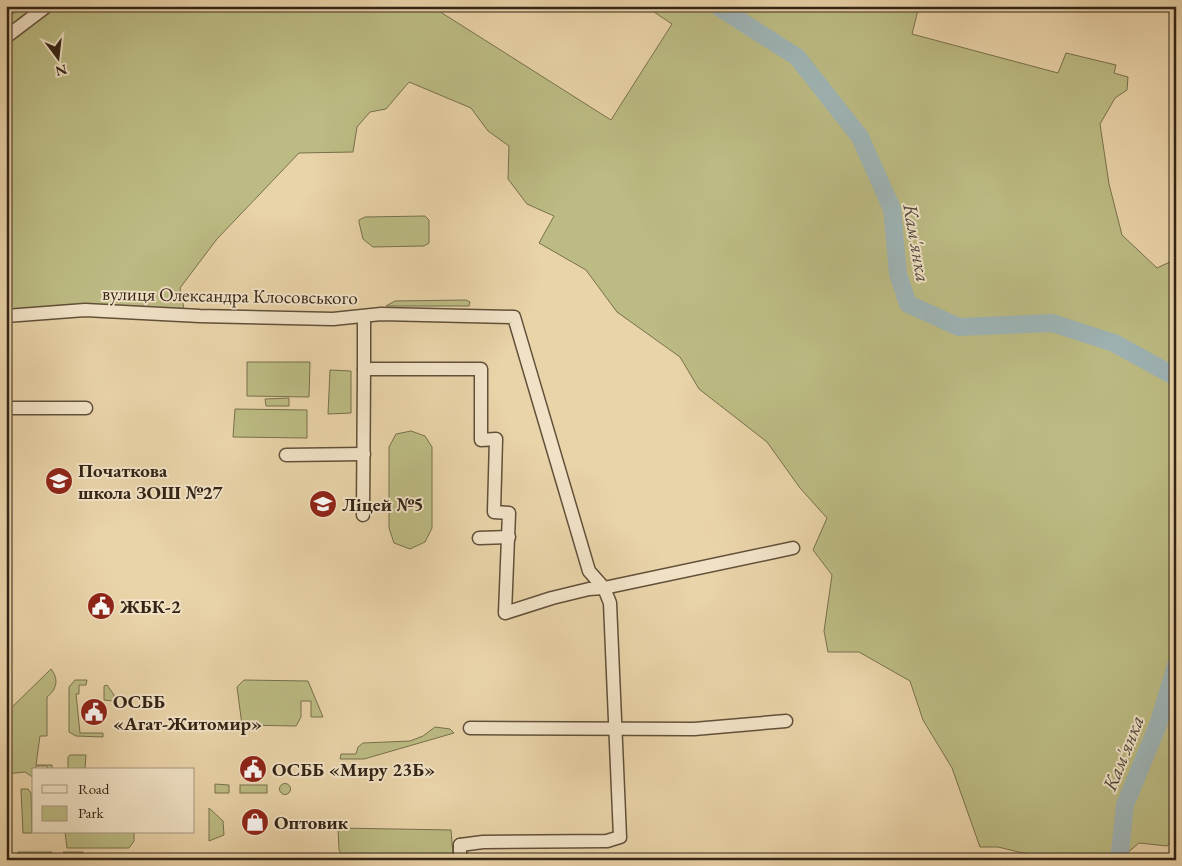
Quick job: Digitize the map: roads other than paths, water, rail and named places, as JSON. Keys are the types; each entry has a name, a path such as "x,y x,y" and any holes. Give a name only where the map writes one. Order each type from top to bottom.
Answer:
{"street":[{"path":"6,37 47,6"},
{"name":"вулиця Олександра Клосовського","path":"6,316 85,310 200,316 333,319 364,318 381,314 514,317 589,571 604,588"},
{"path":"364,318 364,515"},
{"path":"364,369 481,369 481,440 496,440 494,512 509,513 506,613 552,598 589,589 604,588 793,548"},
{"path":"6,408 86,408"},
{"path":"286,455 364,454"},
{"path":"479,538 509,537"},
{"path":"460,860 460,845 483,842 608,841 620,837 610,602 604,588"},
{"path":"470,728 694,729 786,720"}],"waterway":[{"name":"Кам'янка","path":"717,6 797,57 860,137 892,209 898,274 908,304 959,327 1052,323 1114,343 1176,377"},
{"name":"Кам'янка","path":"1119,860 1125,805 1158,725 1176,665"}],"place":[{"name":"Початкова школа ЗОШ №27","path":"59,481"},
{"name":"Ліцей №5","path":"323,504"},
{"name":"ЖБК-2","path":"101,606"},
{"name":"ОСББ «Агат-Житомир»","path":"94,712"},
{"name":"ОСББ «Миру 23Б»","path":"253,769"},
{"name":"Оптовик","path":"255,822"}]}
